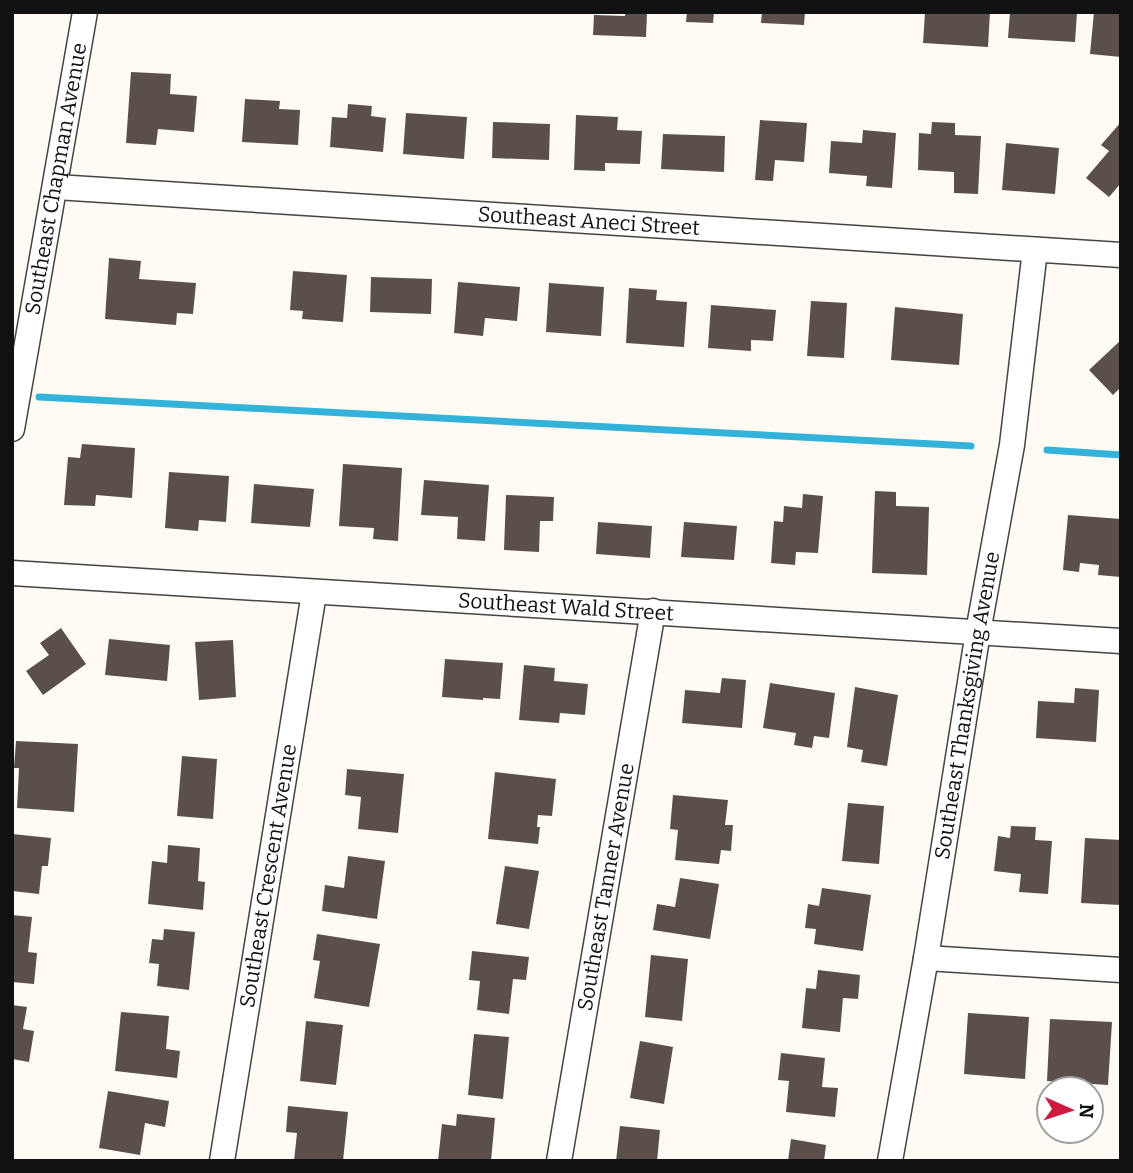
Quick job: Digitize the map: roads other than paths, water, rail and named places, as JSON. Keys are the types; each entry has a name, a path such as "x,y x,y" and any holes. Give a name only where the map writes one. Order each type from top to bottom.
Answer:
{"street":[{"name":"Southeast Chapman Avenue","path":"12,429 85,12"},
{"name":"Southeast Aneci Street","path":"56,187 1121,255"},
{"name":"Southeast Thanksgiving Avenue","path":"890,1161 926,958 978,632 1012,445 1035,250"},
{"name":"Southeast Wald Street","path":"12,573 1121,641"},
{"name":"Southeast Crescent Avenue","path":"222,1161 314,593"},
{"name":"Southeast Tanner Avenue","path":"559,1161 653,611"},
{"path":"926,958 1121,970"}],"waterway":[{"path":"39,397 971,446"},
{"path":"1047,450 1121,455"}]}
